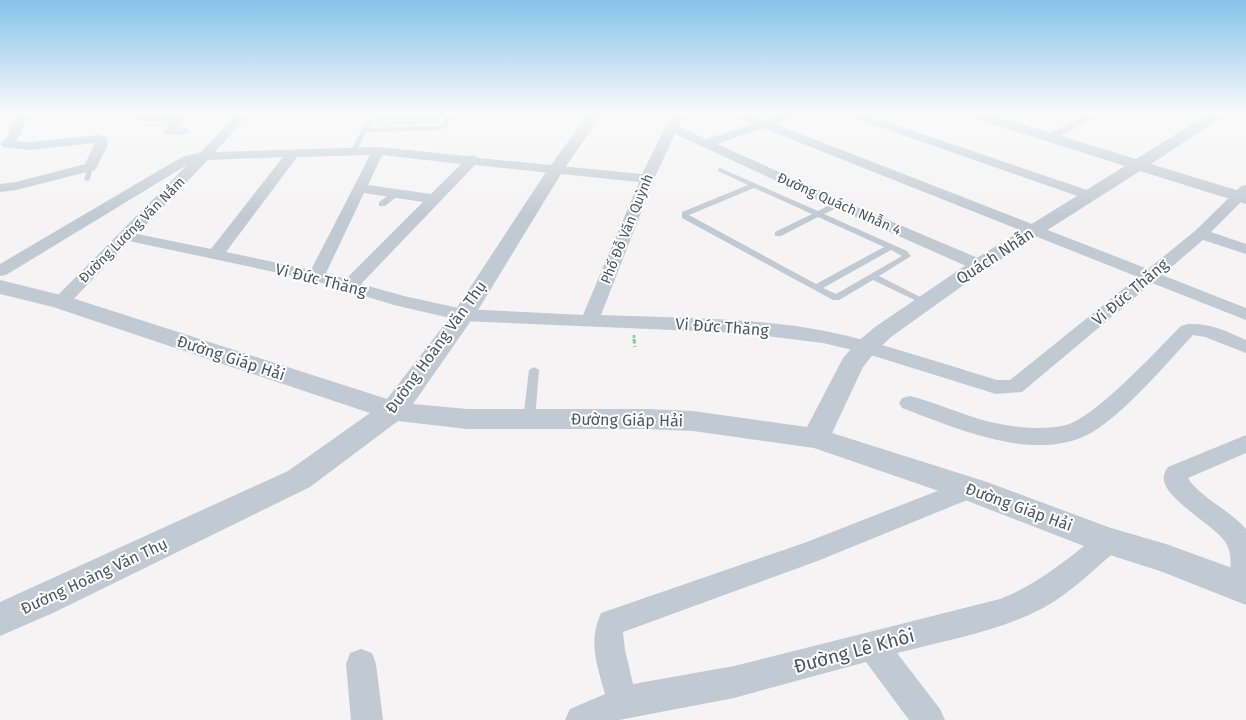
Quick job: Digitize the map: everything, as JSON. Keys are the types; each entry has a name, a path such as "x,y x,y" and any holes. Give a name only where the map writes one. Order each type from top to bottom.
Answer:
{"street":[{"path":"0,188 88,173 101,148"},
{"name":"Đường Lương Văn Nắm","path":"61,302 213,148"},
{"name":"Đường Hoàng Văn Thụ","path":"0,619 40,602 299,479 393,411 463,315 572,148"},
{"name":"Phố Đỗ Văn Quỳnh","path":"590,320 647,179 662,148"},
{"name":"Đường Quách Nhẫn 4","path":"712,148 979,265"},
{"path":"825,148 1152,275 1246,314"},
{"path":"950,148 1091,196"},
{"path":"1083,148 1243,195"},
{"name":"Quách Nhẫn","path":"815,438 852,364 866,347 883,332 979,265 1165,148"},
{"path":"0,271 187,160 206,155 378,151 647,179"},
{"path":"316,276 378,151"},
{"path":"215,255 294,152"},
{"path":"350,285 473,160"},
{"path":"0,202 16,186"},
{"path":"359,188 435,199"},
{"name":"Vi Đức Thăng","path":"126,236 316,276 400,302 463,315 743,327 823,337 866,347 996,387 1016,387 1201,234 1243,195"},
{"path":"1201,234 1246,250"},
{"name":"Đường Giáp Hải","path":"0,287 61,302 393,411 467,419 647,419 693,421 815,438 892,462 1109,541 1166,558 1245,588"},
{"path":"910,403 1008,434 1046,435 1072,432 1082,428 1106,409 1188,330 1209,331 1246,347"},
{"path":"1245,588 1243,549 1230,527 1182,490 1176,482 1176,473 1199,462 1219,456 1246,442"},
{"path":"623,702 608,642 608,631 611,624 811,552 968,489"},
{"name":"Đường Lê Khôi","path":"581,720 623,702 734,682 1000,612 1033,599 1064,579 1109,541"},
{"path":"872,647 929,720"},
{"path":"361,664 367,720"}],"lane":[{"path":"720,170 754,185 890,247 907,256 836,298 685,216 754,185"},
{"path":"382,204 396,194"},
{"path":"778,234 838,204"},
{"path":"816,288 890,247"},
{"path":"874,276 926,302"},
{"path":"529,420 534,370"}]}
